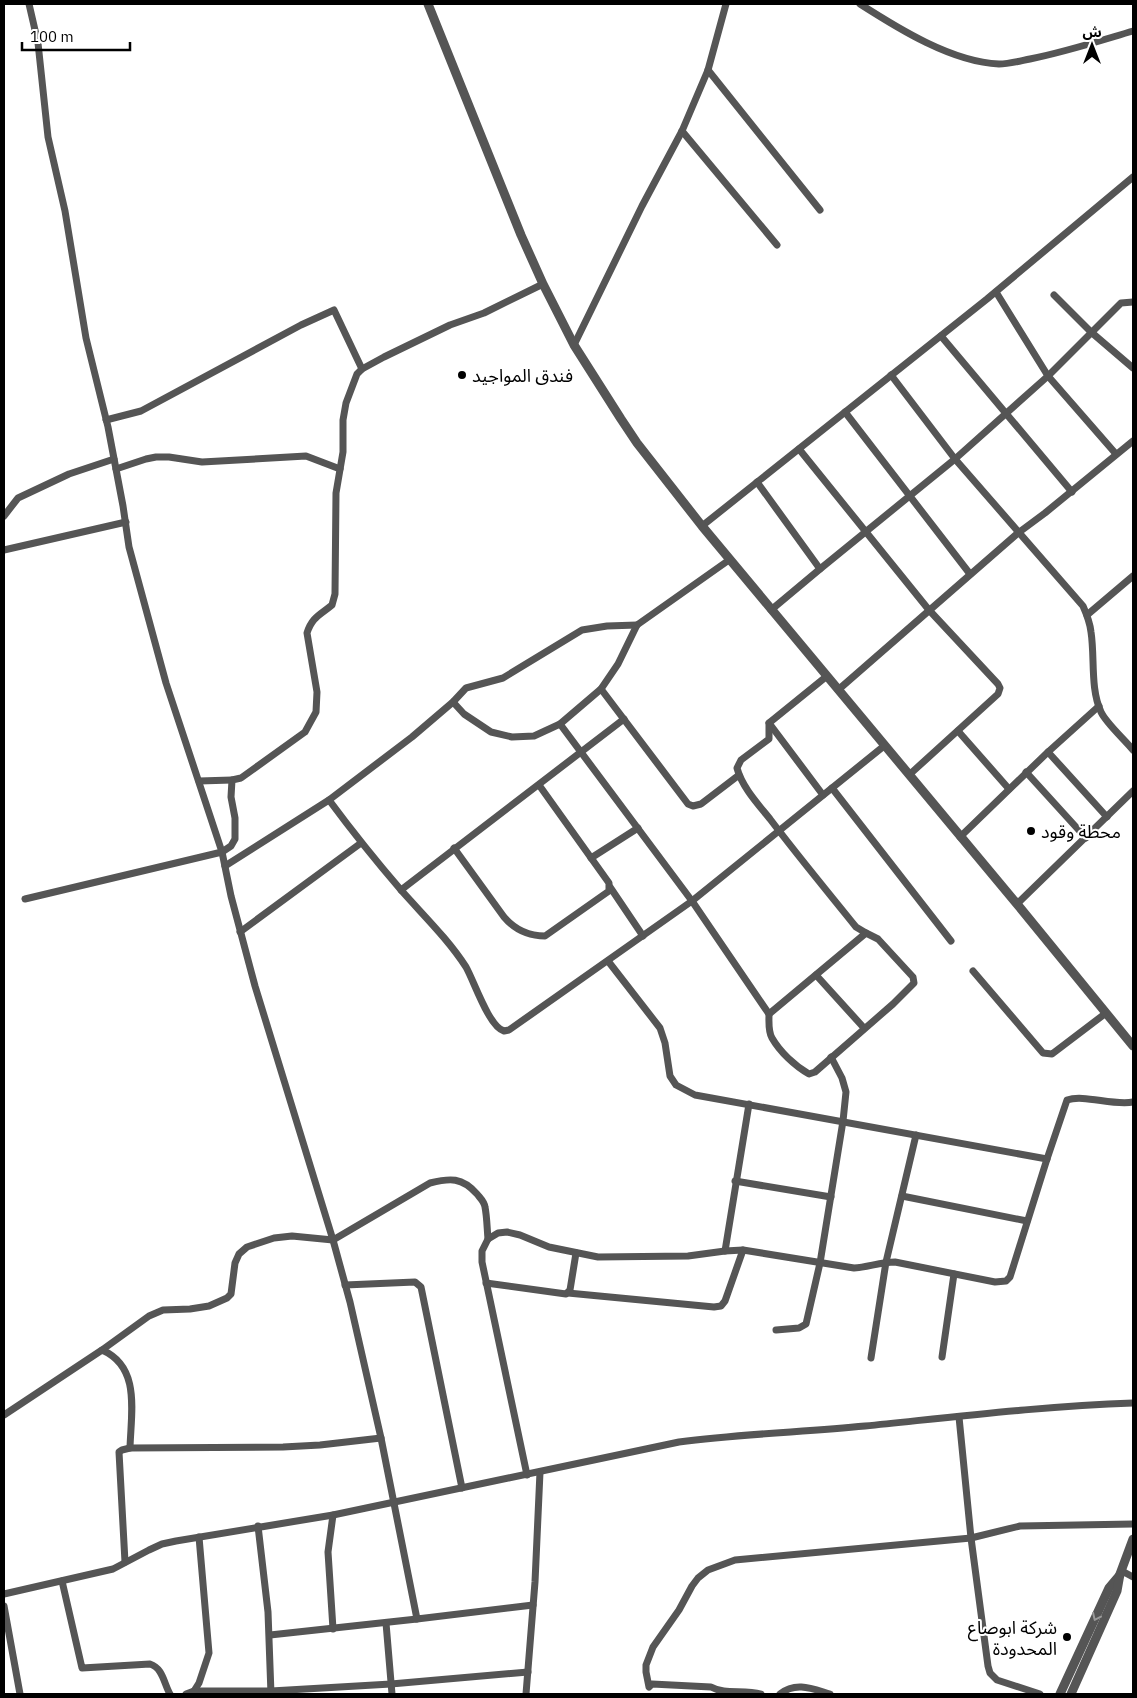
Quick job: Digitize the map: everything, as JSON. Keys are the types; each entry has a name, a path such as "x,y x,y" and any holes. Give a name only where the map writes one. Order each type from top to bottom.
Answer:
{"street":[{"path":"28,4 38,43 48,137 65,211 86,338 116,469 129,547 166,683 222,852 240,932 333,1240 381,1438 417,1619"},
{"path":"428,4 521,236 543,284 574,345 637,443 729,560 1018,904 1133,1046"},
{"path":"574,345 642,206 682,131 708,70 726,4"},
{"path":"860,4 902,30 938,47 967,58 1001,64 1042,56 1133,31"},
{"path":"708,70 820,210"},
{"path":"682,131 777,245"},
{"path":"702,526 996,292 1132,180"},
{"path":"198,780 232,780 240,778 305,732 316,712 317,692 307,633 310,623 332,605 335,594 336,492 343,452 343,420 346,402 354,378 362,369 450,325 484,312 543,284"},
{"path":"996,292 1048,376 1116,454"},
{"path":"1054,295 1091,332 1133,368"},
{"path":"771,610 955,459 1048,376 1121,303 1133,302"},
{"path":"106,420 141,411 292,329 334,310 362,369"},
{"path":"941,336 1072,492"},
{"path":"891,376 955,459 1076,597 1087,615 1092,632 1092,659 1099,706 1102,713 1133,750"},
{"path":"845,412 970,574"},
{"path":"838,690 1018,533 1072,492 1133,441"},
{"path":"799,449 929,610 1000,688 998,694 909,775"},
{"path":"116,469 156,457 202,462 306,456 340,469"},
{"path":"4,516 18,498 69,474 114,459"},
{"path":"757,482 820,569"},
{"path":"4,550 126,522"},
{"path":"453,702 464,714 491,732 512,737 534,736 560,724 602,689 618,664 637,625 729,560"},
{"path":"1087,615 1133,576"},
{"path":"225,866 329,800 412,736 453,702 466,688 503,678 582,630 607,626 637,625"},
{"path":"768,723 827,676"},
{"path":"602,689 688,804 693,806 701,804 739,775"},
{"path":"960,837 1026,772 1099,706"},
{"path":"400,890 624,720"},
{"path":"560,724 692,901 770,1014 769,1023 772,1037 788,1057 809,1074 815,1072 893,1004 915,982 913,977 878,939 856,927 757,803 739,775 737,768 741,760 769,738 768,723"},
{"path":"768,723 823,796"},
{"path":"958,731 1009,789"},
{"path":"329,800 361,843 447,942 466,967 476,992 500,1030 509,1030 692,901 884,746"},
{"path":"1048,752 1106,817"},
{"path":"1026,772 1086,838"},
{"path":"25,899 222,852 231,846 235,839 235,818 231,798 232,780"},
{"path":"539,785 609,883 610,888 643,936"},
{"path":"832,788 951,941"},
{"path":"1018,904 1133,791"},
{"path":"591,858 638,828"},
{"path":"240,932 361,843"},
{"path":"454,848 510,924 528,934 545,936 610,888"},
{"path":"770,1014 866,933"},
{"path":"608,961 660,1028 665,1043 670,1076 676,1085 695,1095 1046,1159"},
{"path":"973,971 1043,1054 1052,1054 1106,1013"},
{"path":"816,975 864,1028"},
{"path":"776,1330 799,1328 806,1324 820,1263 844,1121 846,1092 842,1078 831,1057"},
{"path":"488,1239 498,1233 507,1232 520,1235 549,1247 598,1257 688,1256 726,1250 743,1250 854,1268 895,1262 995,1282 1006,1281 1010,1277 1046,1159 1067,1100 1082,1099 1124,1104 1133,1102"},
{"path":"726,1250 735,1181 749,1104"},
{"path":"871,1358 886,1262 916,1135"},
{"path":"4,1415 102,1350 149,1316 163,1310 190,1310 209,1306 228,1298 231,1294 235,1263 239,1254 247,1247 274,1238 292,1236 333,1240 430,1183 446,1179 461,1181 472,1188 483,1200 485,1207 488,1239 481,1255 527,1475"},
{"path":"735,1181 831,1197"},
{"path":"902,1196 1027,1221"},
{"path":"486,1283 714,1307 721,1306 726,1301 743,1250"},
{"path":"568,1293 576,1253"},
{"path":"942,1356 954,1274"},
{"path":"345,1285 415,1282 421,1287 462,1488"},
{"path":"102,1350 110,1354 124,1367 130,1379 130,1448"},
{"path":"4,1594 113,1569 162,1544 258,1526 333,1515 680,1442 1133,1403"},
{"path":"959,1417 971,1538 990,1673 997,1680 1040,1694"},
{"path":"125,1562 120,1452 122,1450 130,1448 320,1446 381,1438"},
{"path":"526,1694 540,1472"},
{"path":"333,1515 328,1552 333,1628"},
{"path":"761,1694 747,1691 716,1691 711,1687 652,1684 649,1686 646,1665 653,1647 679,1610 698,1578 708,1570 735,1560 971,1538 1020,1526 1133,1524"},
{"path":"258,1526 270,1635 271,1693"},
{"path":"194,1691 204,1672 209,1653 199,1537"},
{"path":"1071,1694 1117,1591 1121,1572 1133,1539"},
{"path":"1121,1572 1133,1577"},
{"path":"1060,1694 1109,1588 1121,1572"},
{"path":"62,1581 82,1668 154,1665 161,1674 170,1694"},
{"path":"270,1635 533,1605"},
{"path":"4,1606 20,1694"},
{"path":"386,1623 392,1694"},
{"path":"186,1694 194,1691 271,1693 528,1672"},
{"path":"780,1694 799,1686 830,1694"}],"place":[{"name":"فندق المواجيد","path":"462,375"},
{"name":"محطة وقود","path":"1031,831"},
{"name":"شركة ابوصاع المحدودة","path":"1067,1637"}]}
